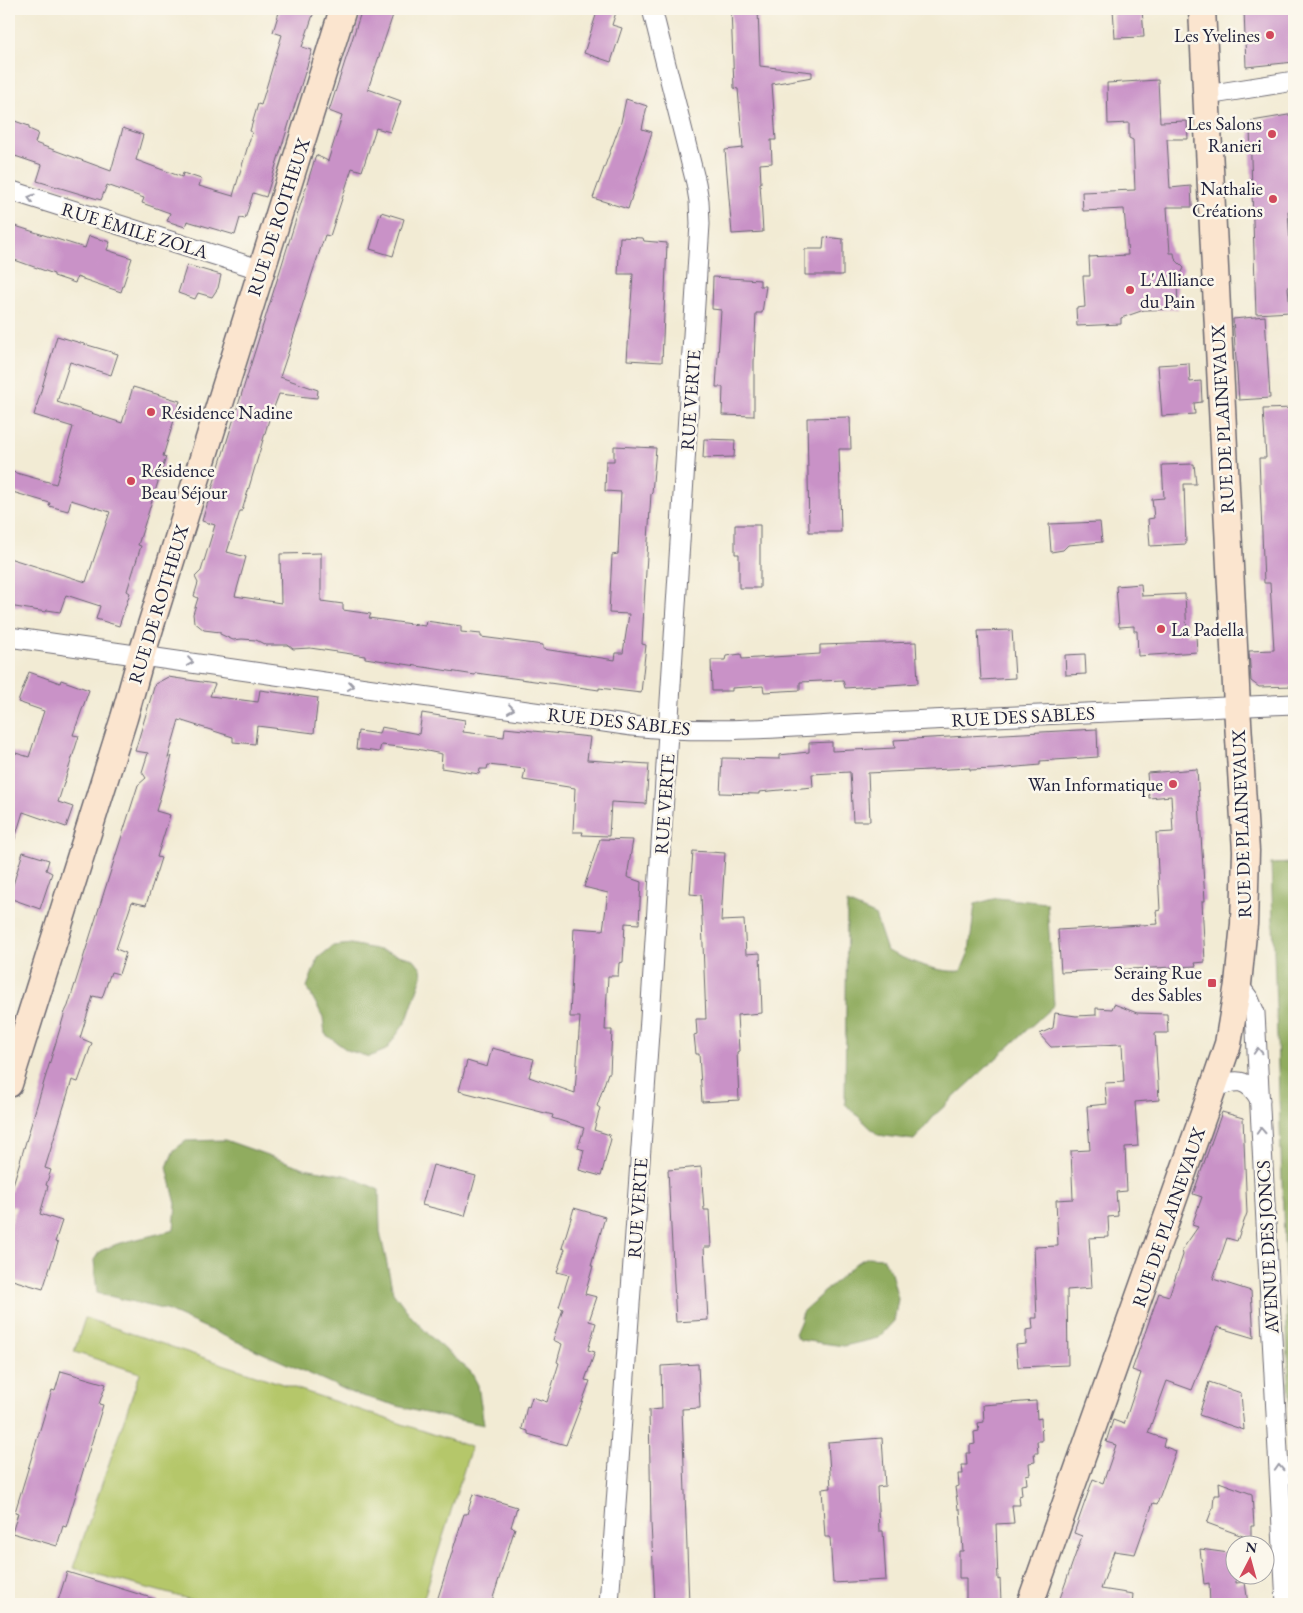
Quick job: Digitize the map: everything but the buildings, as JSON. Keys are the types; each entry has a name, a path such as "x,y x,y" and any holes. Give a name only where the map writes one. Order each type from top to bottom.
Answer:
{"street":[{"name":"RUE DE ROTHEUX","path":"9,1084 343,9"},
{"name":"RUE VERTE","path":"608,1604 625,1386 669,730 700,224 696,182 652,9"},
{"name":"RUE DE PLAINEVAUX","path":"1030,1604 1213,1088 1232,1025 1238,984 1244,924 1246,851 1236,706 1202,9"},
{"path":"1207,95 1294,81"},
{"name":"RUE ÉMILE ZOLA","path":"9,190 262,270"},
{"name":"RUE DES SABLES","path":"9,637 669,730 815,726 1294,704"},
{"name":"AVENUE DES JONCS","path":"1238,984 1256,1013 1286,1604"},
{"path":"1213,1088 1231,1080 1243,1083 1253,1088 1260,1100"}],"green space":[{"path":"1294,863 1294,1404 1290,1413 1271,864"},
{"path":"997,898 1047,903 1054,1005 936,1114 914,1140 878,1135 845,1104 847,903 875,915 887,951 933,968 961,971 969,952 975,904"},
{"path":"351,944 414,959 421,968 422,976 407,1020 386,1050 369,1057 347,1050 325,1034 323,1017 307,987 318,958 333,946"},
{"path":"225,1140 304,1168 349,1176 379,1190 380,1232 393,1292 411,1316 431,1337 471,1372 478,1385 484,1425 416,1411 355,1394 166,1310 97,1293 94,1260 100,1251 117,1244 174,1230 176,1204 167,1167 174,1150 186,1141"},
{"path":"868,1257 883,1258 891,1272 898,1299 894,1321 878,1338 844,1346 800,1340 795,1334 802,1312 856,1263"},
{"path":"85,1318 471,1447 422,1604 207,1604 73,1568 140,1373 74,1352"}],"place":[{"name":"Les Yvelines","path":"1270,35"},
{"name":"Les Salons Ranieri","path":"1272,134"},
{"name":"Nathalie Créations","path":"1273,199"},
{"name":"L'Alliance du Pain","path":"1130,290"},
{"name":"Résidence Nadine","path":"151,412"},
{"name":"Résidence Beau Séjour","path":"131,481"},
{"name":"La Padella","path":"1161,629"},
{"name":"Wan Informatique","path":"1173,784"},
{"name":"Seraing Rue des Sables","path":"1212,983"}]}
